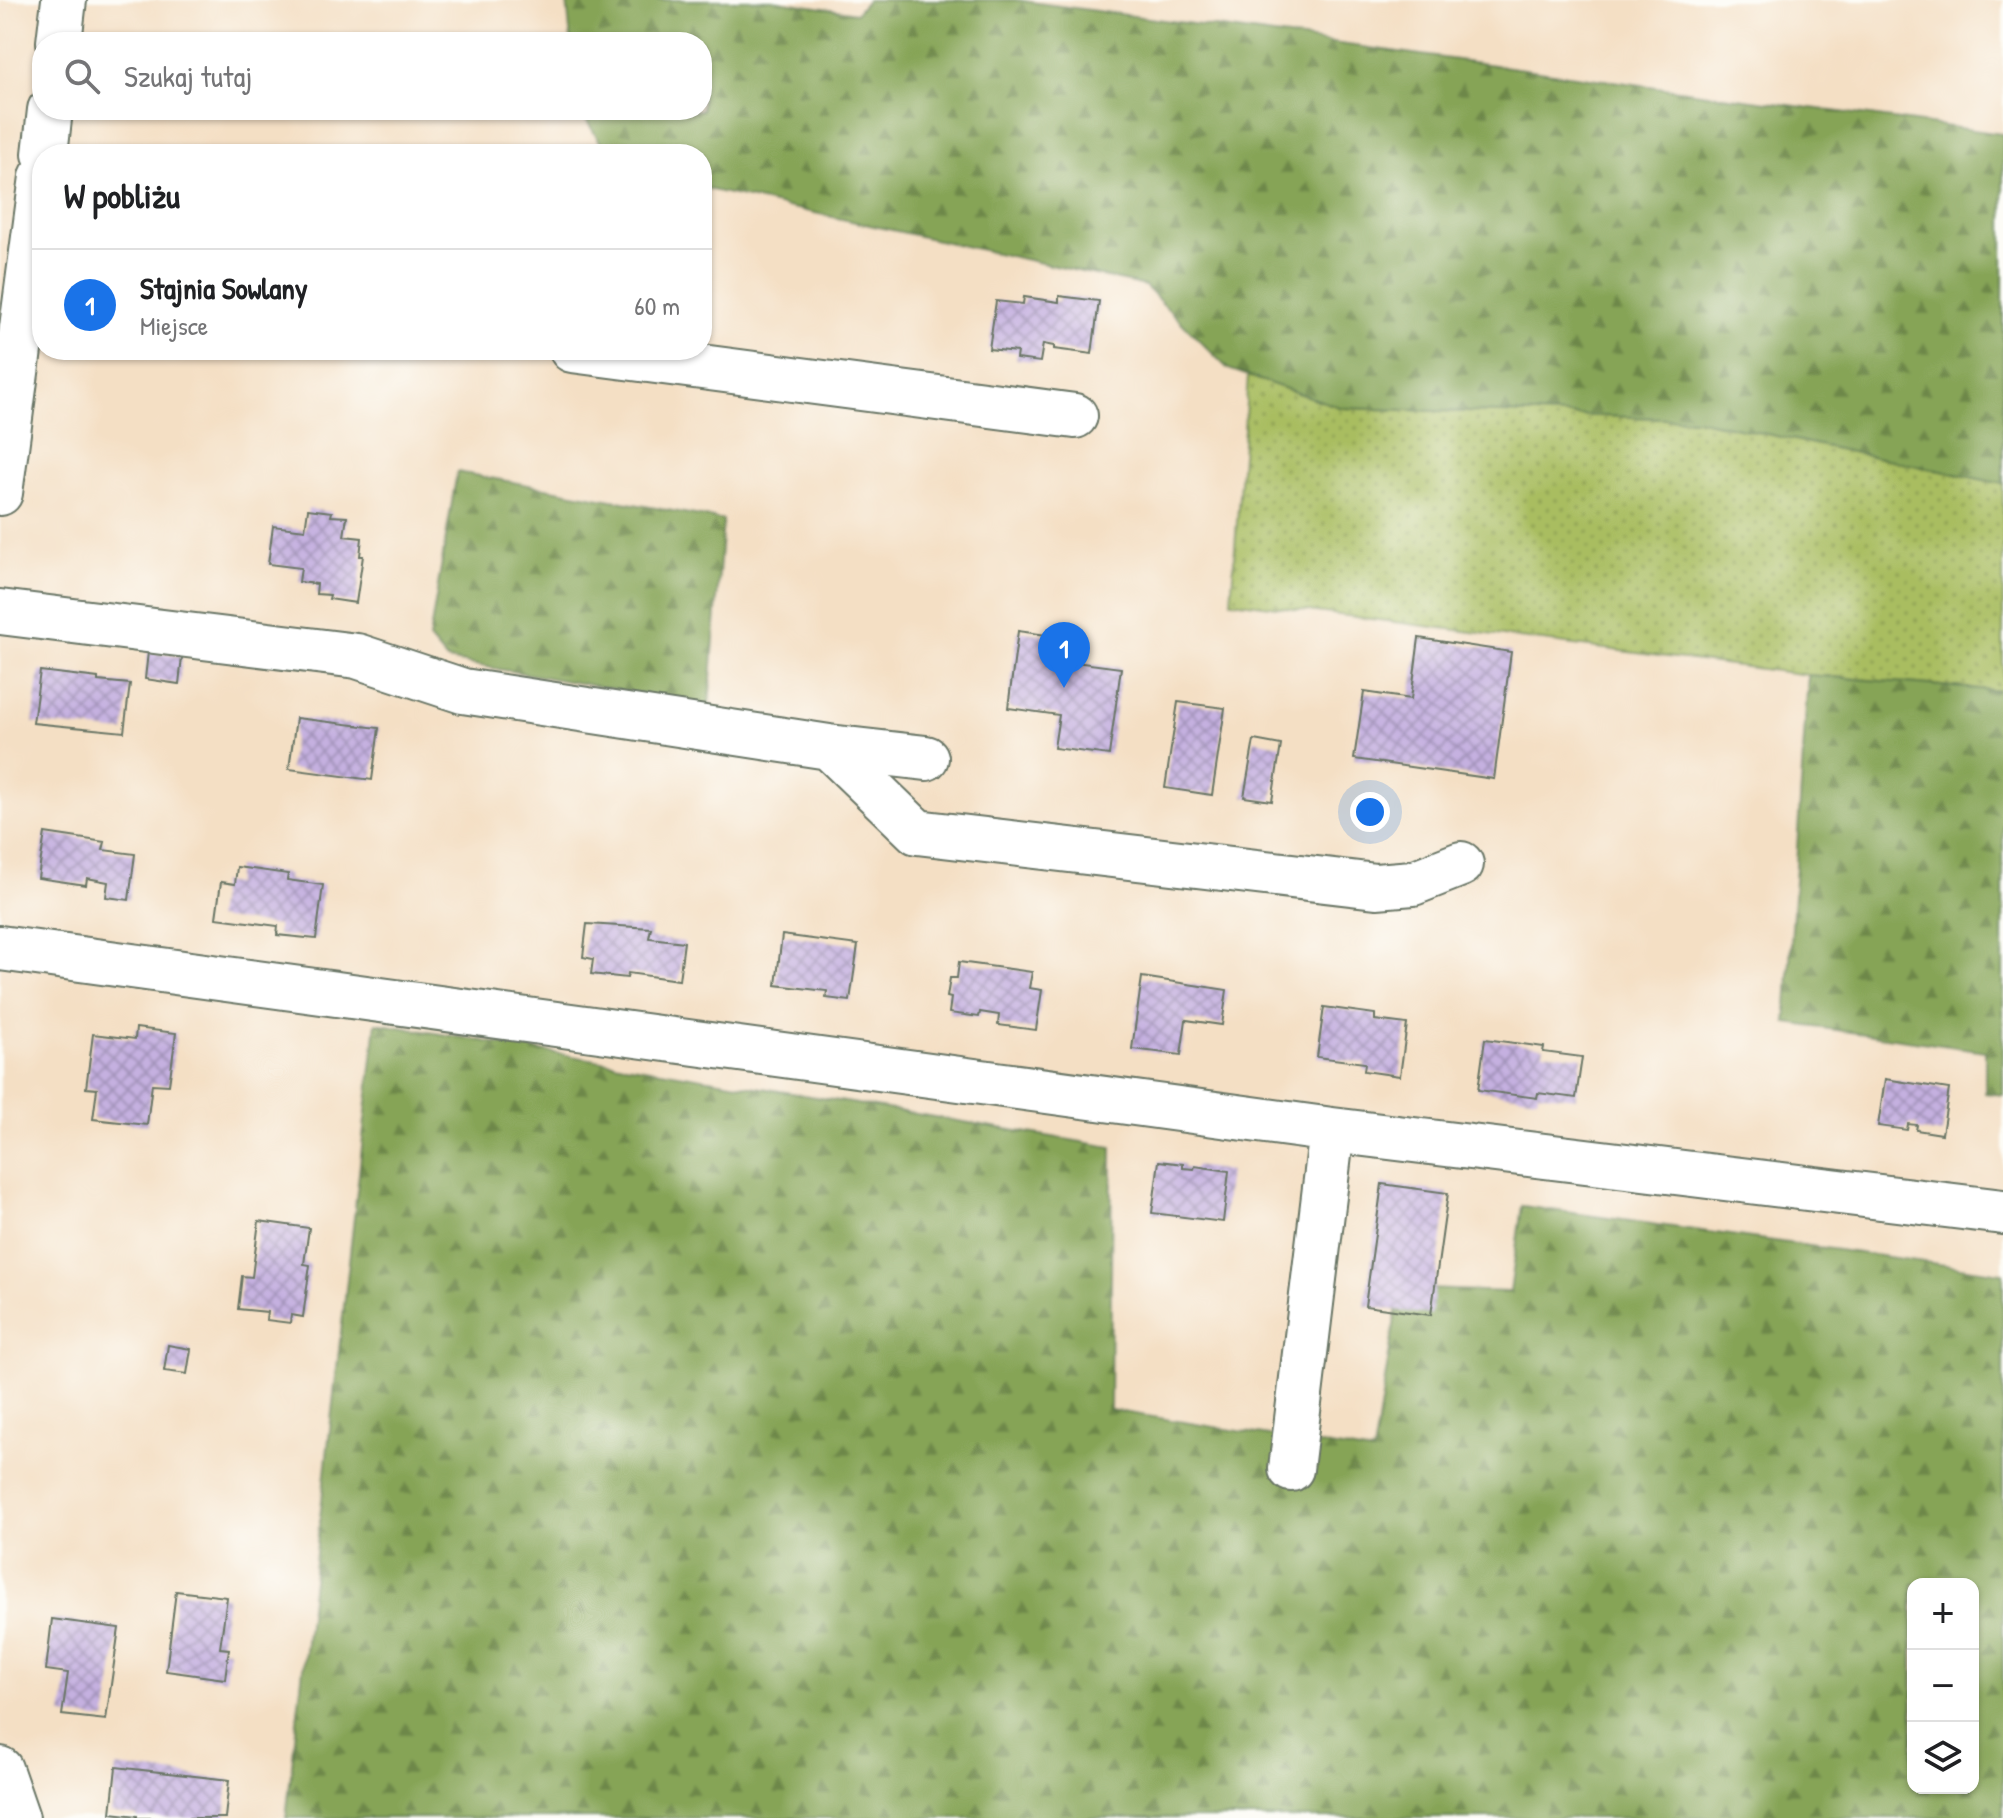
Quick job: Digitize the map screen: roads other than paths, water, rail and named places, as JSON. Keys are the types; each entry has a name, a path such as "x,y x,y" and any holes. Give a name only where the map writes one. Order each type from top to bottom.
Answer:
{"street":[{"path":"60,32 64,0"},
{"path":"46,144 49,120"},
{"path":"0,493 32,304"},
{"path":"648,360 1075,416"},
{"path":"0,612 357,656 463,691 829,747 926,758"},
{"path":"829,747 917,832 1376,886 1413,883 1461,864"},
{"path":"0,948 1332,1130 2003,1212"},
{"path":"1291,1469 1332,1130"},
{"path":"0,1769 17,1818"}],"place":[{"name":"Stajnia Sowlany","path":"1064,688"}]}
